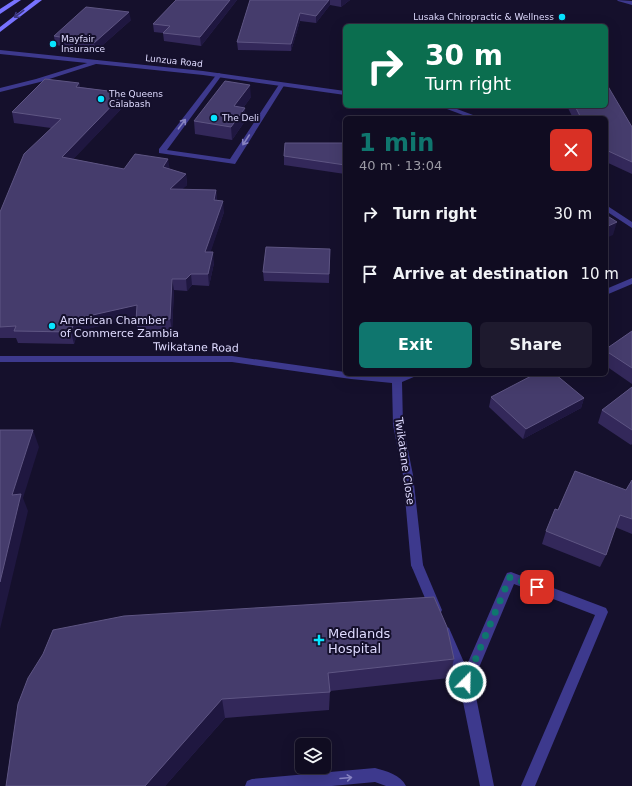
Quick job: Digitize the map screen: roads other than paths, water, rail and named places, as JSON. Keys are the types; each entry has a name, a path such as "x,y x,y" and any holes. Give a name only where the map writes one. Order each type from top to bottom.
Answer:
{"main road":[{"path":"0,12 18,0"},
{"path":"0,30 39,0"}],"street":[{"path":"620,0 632,3"},
{"name":"Lunzua Road","path":"0,52 219,75 343,93"},
{"path":"0,90 38,81 97,62"},
{"path":"219,75 162,151 232,162 282,84"},
{"path":"448,108 472,116"},
{"path":"608,208 632,226"},
{"path":"608,291 632,281"},
{"name":"Twikatane Road","path":"0,359 232,358 343,375"},
{"name":"Twikatane Road","path":"351,376 397,380 408,376"},
{"name":"Twikatane Close","path":"397,380 398,426 408,475 417,566 466,682 487,786"},
{"path":"466,682 510,577 602,612 528,786"},
{"path":"252,786 375,775 388,779 398,786"}],"place":[{"name":"Lusaka Chiropractic & Wellness","path":"562,17"},
{"name":"Mayfair Insurance","path":"53,44"},
{"name":"The Queens Calabash","path":"101,99"},
{"name":"The Deli","path":"214,118"},
{"name":"American Chamber of Commerce Zambia","path":"52,326"},
{"name":"Medlands Hospital","path":"319,640"}]}
